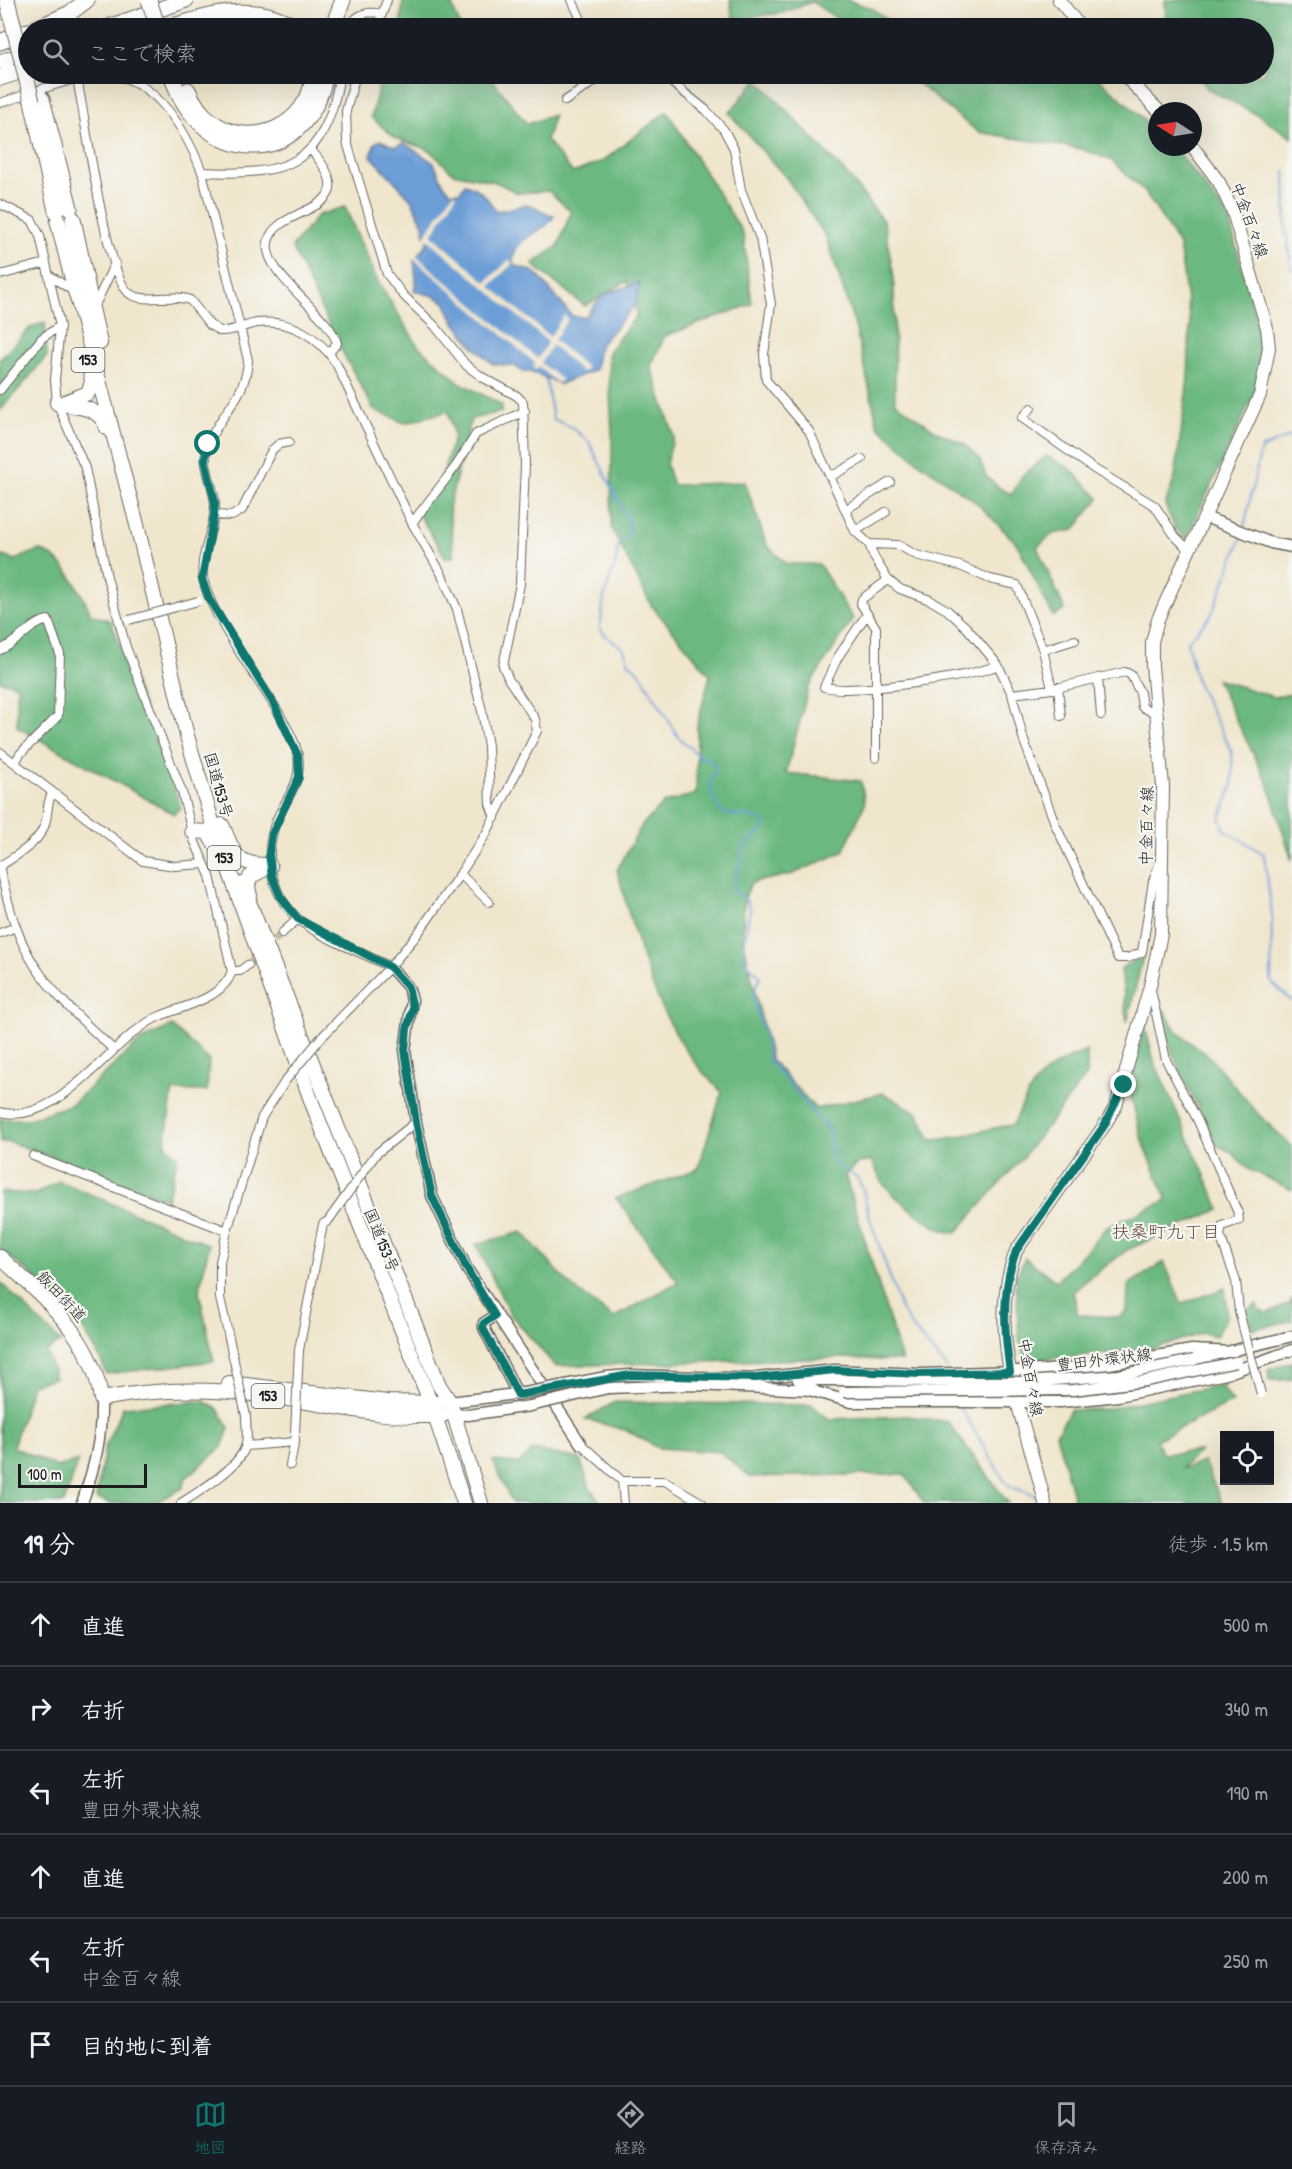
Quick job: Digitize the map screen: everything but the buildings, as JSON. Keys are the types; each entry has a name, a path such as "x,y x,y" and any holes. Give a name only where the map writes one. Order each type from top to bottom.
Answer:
{"highway":[{"path":"7,0 18,18"},
{"path":"18,0 20,18"},
{"path":"59,18 70,13 87,0"},
{"path":"149,0 155,18"},
{"path":"159,0 164,18"},
{"path":"135,18 186,0"},
{"path":"178,18 229,0"},
{"path":"337,18 343,0"},
{"path":"200,18 243,8 281,18"},
{"path":"0,42 18,26"},
{"path":"0,62 18,56"},
{"path":"34,84 64,215 90,304"},
{"path":"36,84 37,100"},
{"path":"175,84 184,105 205,130 223,140 255,145 284,137 301,125 314,108 322,84"},
{"path":"186,84 195,103 209,120 229,131 249,135 270,132 295,115 308,97 311,84"},
{"path":"64,215 76,293"},
{"name":"153","path":"57,403 84,396 92,382 76,293"},
{"name":"国道153号","path":"76,293 136,521 187,736 230,878 342,1183 433,1410 464,1503"},
{"name":"国道153号","path":"90,304 187,702 222,825 265,943 297,1017 439,1384 452,1408 481,1503"},
{"name":"153","path":"57,403 92,410 103,418 136,521"},
{"path":"222,825 240,861 249,865 270,866"},
{"name":"153","path":"192,831 210,835 230,878"},
{"path":"265,943 248,887 254,873 270,866"},
{"name":"飯田街道","path":"0,1257 43,1296 72,1328 84,1347 100,1394"},
{"name":"153","path":"100,1394 170,1382 215,1382 433,1410 452,1408"}],"main road":[{"path":"1059,0 1073,18"},
{"path":"1133,84 1150,102"},
{"name":"中金百々線","path":"1045,1503 1010,1372 1004,1303 1008,1272 1016,1251 1116,1106 1150,986 1161,934 1163,786 1152,642 1158,619 1260,396 1269,348 1267,328 1233,212 1219,182 1200,156"}],"street":[{"path":"381,18 387,0"},
{"path":"572,0 580,18"},
{"path":"357,18 366,12 382,14"},
{"path":"0,103 61,84"},
{"path":"78,84 90,160 122,285 130,293 141,297 184,298 194,303 214,328 225,331 268,322 289,325 310,334 329,353 412,524 441,573 457,609 482,711 488,746 490,804 495,818"},
{"path":"137,84 150,92 179,126 202,172 247,353 247,377 241,393 213,435 206,453 207,469 215,503 202,579 209,599 274,704 298,756 299,777 272,834 270,866 280,896 298,919 390,967 408,987 412,1000 405,1050 416,1122 432,1196 467,1269 495,1316 531,1365 581,1444 622,1480 665,1481 702,1503"},
{"path":"202,172 262,173 290,163 311,150 328,122 338,84"},
{"path":"181,1503 218,1477 241,1455 246,1446 246,1416 220,1298 220,1262 227,1231 262,1117 286,1080 320,1039 390,967 416,936 460,874 495,818 537,731 535,719 509,680 503,666 520,584 525,411 523,402 466,365 435,326 403,295 387,274 347,142 346,111 353,84"},
{"path":"564,101 590,84"},
{"path":"674,84 706,110 724,130 734,149 741,189 760,238 771,304 764,354 766,380 809,431 855,531 869,544 888,580 900,589 930,600 947,610 981,643 998,665 1012,694 1024,741 1056,826 1118,958 1128,958 1142,952 1153,881 1162,856"},
{"path":"311,150 329,175 328,191 316,207 277,225 270,236 268,247 271,258 284,277 333,331 337,343 329,353"},
{"path":"0,204 32,220 40,236 60,326 55,380 57,403 85,468 92,512 124,622 214,894 232,971 225,984 212,994 148,1021 78,1084 50,1102 23,1114 0,1112"},
{"path":"90,304 98,301 115,262"},
{"path":"0,275 46,263"},
{"path":"49,275 76,293"},
{"path":"0,390 42,338 60,326"},
{"path":"1031,408 1022,418 1094,469 1155,506 1175,536 1189,550"},
{"path":"412,524 456,466 476,434 525,411"},
{"path":"214,515 232,516 242,510 272,450 289,442"},
{"path":"830,477 862,459"},
{"path":"845,510 890,482"},
{"path":"855,531 886,512"},
{"path":"1205,517 1271,543 1292,547"},
{"path":"869,544 898,544 916,555 960,566 990,579 1017,585 1043,650 1061,717"},
{"path":"876,758 875,626 861,604 862,598 888,580"},
{"path":"124,622 209,599"},
{"path":"867,614 838,657 824,687 875,687 951,677 998,665"},
{"path":"0,650 13,643 39,622 48,620 60,654 58,716 20,754 15,763"},
{"path":"1043,650 1076,640"},
{"path":"1012,694 1055,688 1125,672 1131,675 1140,693 1142,707 1159,715"},
{"path":"1098,678 1101,715"},
{"path":"0,752 143,861 175,867 204,864"},
{"path":"52,793 46,805 46,820 38,836 0,868 16,927 33,964 63,1002 114,1050"},
{"path":"460,874 489,902"},
{"path":"282,933 298,919"},
{"path":"0,933 16,927"},
{"path":"232,971 240,971 248,965"},
{"path":"1150,986 1166,1060 1198,1121 1238,1213 1239,1220 1222,1226 1220,1235 1236,1281 1239,1312 1261,1394"},
{"path":"290,1466 295,1438 299,1350 323,1224 328,1221 376,1154 416,1122"},
{"path":"33,1156 227,1231"},
{"path":"495,1316 484,1323 483,1328 521,1394"},
{"name":"豊田外環状線","path":"452,1408 468,1415 530,1406 630,1375 756,1378 844,1386 1073,1390 1146,1380 1235,1357 1292,1336"},
{"path":"756,1378 835,1370 920,1374 1010,1372 1097,1366 1192,1350 1235,1357"},
{"path":"809,1390 851,1402 1018,1403 1118,1396 1226,1374 1292,1350"},
{"name":"豊田外環状線","path":"452,1408 521,1394 607,1382 809,1390 844,1386 1026,1382 1119,1375 1194,1360 1292,1350"},
{"name":"飯田街道","path":"82,1503 96,1463 102,1432 100,1394"},
{"path":"246,1446 295,1438"},
{"path":"622,1480 624,1503"}],"green space":[{"path":"403,0 450,0 457,18 401,18"},
{"path":"730,0 847,0 873,9 885,18 836,18 812,2 782,13 733,18"},
{"path":"1165,0 1292,0 1292,138 1260,116 1208,89 1204,84 1274,84 1274,18 1166,18"},
{"path":"379,84 496,84 527,124 554,115 546,140 573,173 603,161 667,111 743,233 752,304 665,336 651,366 674,436 666,464 673,485 745,482 767,546 787,564 819,564 853,619 809,686 786,773 861,781 865,804 843,852 793,874 751,883 744,900 743,941 771,1060 816,1109 883,1093 918,1113 931,1140 952,1138 1013,1125 1026,1098 1040,1078 1059,1063 1087,1051 1087,1075 1023,1157 956,1233 948,1232 929,1223 899,1200 883,1184 872,1161 858,1163 845,1175 902,1361 843,1358 555,1366 510,1314 476,1244 522,1232 571,1286 614,1318 678,1282 616,1198 698,1169 722,1092 700,1069 667,1018 643,960 617,870 642,825 664,803 696,794 697,725 710,675 651,605 611,527 612,434 608,352 637,315 627,281 585,306 532,264 558,246 571,212 549,191 518,193 496,182 453,173 429,150 395,138 371,117"},
{"path":"753,84 762,84 850,178 884,222 894,277 895,402 939,433 964,444 979,458 986,476 1001,489 1012,494 1022,476 1046,456 1069,468 1099,498 1074,530 1053,534 1037,547 1065,610 1053,616 1017,544 977,503 921,464 878,426 855,326 826,237 788,180 729,113"},
{"path":"918,84 1105,84 1148,123 1148,156 1181,156 1228,216 1259,330 1260,368 1254,394 1186,539 1175,528 1165,505 1175,477 1188,378 1190,323 1179,245 1145,192 1111,160 1081,149 978,132"},
{"path":"345,207 377,280 418,346 459,382 502,405 502,412 471,419 449,506 454,557 446,558 416,510 440,483 454,436 448,411 405,423 374,410 337,342 292,247 318,215"},
{"path":"45,322 47,356 0,411 0,359 30,328"},
{"path":"39,550 57,560 64,567 77,585 91,614 111,621 181,807 174,814 17,727 17,685 0,681 0,555 15,560"},
{"path":"1216,679 1274,697 1292,694 1292,861 1268,784"},
{"path":"1143,957 1127,1022 1121,968"},
{"path":"1164,1010 1177,1032 1209,1056 1259,1115 1292,1146 1292,1190 1248,1169 1231,1152 1215,1144 1174,1057 1163,1023"},
{"path":"1144,1022 1154,1061 1220,1209 1127,1250 1073,1291 1078,1315 1119,1317 1127,1311 1128,1285 1164,1262 1182,1304 1225,1288 1227,1316 1216,1336 1203,1333 1152,1349 1026,1361 1019,1338 1016,1279 1025,1258 1056,1281 1107,1227 1167,1200 1141,1137 1130,1092"},
{"path":"172,1026 209,1060 207,1091 173,1091 165,1143 178,1157 167,1199 10,1142 0,1142 0,1119 29,1119 72,1104 141,1040"},
{"path":"59,1181 209,1245 199,1292 214,1361 106,1374 99,1356 76,1321 47,1289 0,1249 0,1192 36,1194"},
{"path":"0,1282 61,1342 46,1351 55,1378 32,1384 13,1447 57,1467 78,1461 64,1503 0,1503"},
{"path":"1292,1298 1292,1321 1253,1329 1245,1311 1257,1304 1258,1309 1267,1313 1289,1304"},
{"path":"1292,1362 1292,1379 1269,1381 1268,1370"},
{"path":"1220,1385 1233,1402 1156,1440 1163,1454 1200,1451 1181,1469 1204,1462 1222,1503 1075,1503 1056,1434 1070,1410 1106,1409"},
{"path":"203,1401 218,1409 229,1428 222,1447 186,1478 183,1488 154,1503 108,1503 96,1498 105,1447 123,1407"},
{"path":"615,1402 812,1405 829,1419 908,1416 948,1422 1008,1503 924,1503 904,1474 750,1477 720,1452 658,1448 628,1431 585,1419"},
{"path":"533,1450 580,1459 590,1488 601,1503 512,1503 493,1461 520,1463"}],"water":[{"path":"380,140 395,147 404,143 434,163 443,183 451,192 460,192 465,184 483,194 495,210 528,205 554,216 550,222 517,247 513,265 535,272 572,316 585,317 603,295 640,282 636,304 599,346 595,370 560,384 534,373 521,371 515,366 493,364 474,347 454,321 445,302 434,296 414,291 416,280 414,260 427,244 423,224 411,199 371,156 375,143"}],"pier":[{"path":"453,193 457,194 432,235 486,282 509,260 513,263 490,286 550,337 564,315 568,319 554,340 587,368 582,372 552,345 541,363 562,380 557,383 539,367 536,370 533,367 535,363 412,257","holes":["428,239 548,342 538,359 415,255"]}],"waterway":[{"path":"1285,171 1286,230 1292,270"},
{"path":"546,380 553,419 573,428 589,442 630,524 628,534 618,546 615,565 604,596 600,629 623,648 629,663 640,673 679,738 699,756 714,763 716,769 710,784 717,806 728,814 750,817 765,824 762,832 745,845 732,890 746,900 750,909 742,958 760,976 754,993 754,1001 764,1033 769,1060 829,1131 834,1164 856,1177 863,1189 869,1216 901,1309 912,1327 947,1368"},
{"path":"1244,528 1261,449 1292,435"},
{"path":"1242,536 1212,614 1187,642 1197,683 1232,752 1233,785 1220,818 1225,830 1264,854 1272,915 1271,982 1292,1001"},
{"path":"959,1405 1004,1480 1010,1486 1038,1497"}],"tunnel":[{"path":"248,965 282,933"}],"district":[{"name":"扶桑町九丁目","path":"1166,1232"}],"route":[{"path":"208,444 205,460 215,503 202,579 209,599 290,733 298,756 299,777 272,834 269,854 272,876 280,896 298,919 311,928 362,951 390,967 408,987 413,1008 407,1029 405,1050 423,1161 432,1196 467,1269 495,1316 484,1323 483,1328 518,1395 606,1377 630,1375 756,1378 835,1370 920,1374 1010,1372 1004,1303 1008,1272 1016,1251 1104,1126 1116,1106 1124,1085"}]}
